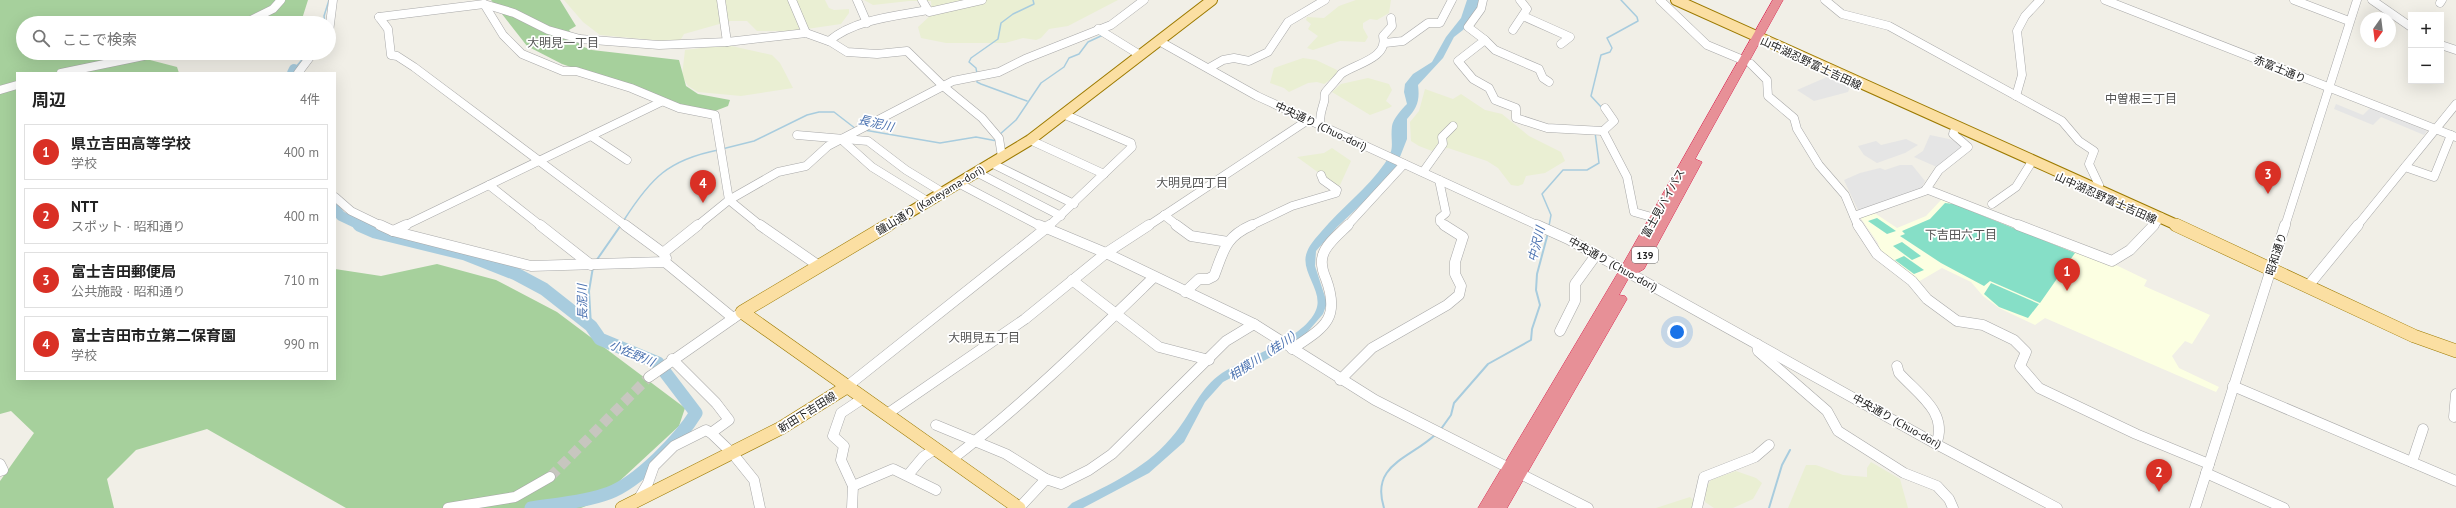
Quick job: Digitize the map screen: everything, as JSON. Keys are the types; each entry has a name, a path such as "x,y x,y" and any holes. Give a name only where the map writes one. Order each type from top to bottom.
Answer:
{"highway":[{"name":"富士見バイパス","path":"1761,39 1778,0"},
{"name":"富士見バイパス","path":"1630,273 1655,218 1747,62 1786,0"},
{"name":"富士見バイパス","path":"1499,508 1515,471 1728,102 1747,62"},
{"name":"富士見バイパス","path":"1486,508 1515,471"}],"main road":[{"name":"鐘山通り (Kaneyama-dori)","path":"738,315 1030,140 1212,0"},
{"name":"山中湖忍野富士吉田線","path":"1676,0 2159,219 2270,271 2396,334 2456,358"},
{"name":"山中湖忍野富士吉田線","path":"1761,39 1955,129 2032,162"},
{"name":"山中湖忍野富士吉田線","path":"2270,271 2308,286 2414,336 2456,351"},
{"path":"738,315 845,388"},
{"name":"新田下吉田線","path":"622,508 733,454 781,428 845,388 887,414 1019,508"}],"street":[{"path":"259,16 273,9 281,0"},
{"path":"331,16 333,0"},
{"path":"721,0 727,42"},
{"path":"794,0 806,33"},
{"path":"857,0 867,23"},
{"path":"922,0 928,10"},
{"path":"829,41 835,34 867,23 928,10 929,12 982,0"},
{"path":"663,253 729,200 778,172 806,166 828,146 943,86 966,78 999,72 1025,59 1124,17 1144,0"},
{"path":"1209,68 1223,60 1234,58 1249,61 1268,52 1286,28 1288,22 1325,0"},
{"path":"1384,43 1403,41 1428,23 1440,23 1452,0"},
{"path":"1483,0 1481,9 1468,28 1485,40 1495,50 1539,69 1543,78 1549,82"},
{"path":"1513,30 1523,16 1527,6 1520,0"},
{"path":"1660,0 1707,45 1747,62 1767,80 1768,96 1794,118 1797,129 1819,165 1845,195 1860,230 1877,254 1912,281 1927,299 1958,320 1983,325 2014,340 2026,352 2020,366 2039,388 2208,469 2284,508"},
{"path":"1825,0 1842,14 1889,26 2000,85 2016,96 2062,121 2079,140 2094,151 2089,164 2098,180 2099,185 2093,189"},
{"path":"2016,96 2022,75 2017,31 2025,16 2040,0"},
{"name":"赤富士通り","path":"2105,0 2453,136"},
{"path":"2294,0 2349,21"},
{"name":"昭和通り","path":"2195,508 2327,88 2357,0"},
{"path":"2372,0 2408,25"},
{"path":"484,4 503,35 522,54 563,71 576,71 631,88 661,102 695,112 715,115 729,200 770,233 819,266"},
{"path":"665,262 667,261 663,253 414,67 397,56 391,55 392,43 387,24 380,17 484,4 514,13 548,30 580,39 660,45 727,42 806,33 829,41 847,52 877,54 907,51 943,86 982,118 1000,138 1002,157"},
{"path":"1523,16 1570,37 1561,44"},
{"path":"1320,126 1320,109 1324,103 1325,93 1337,81 1338,77 1383,49 1383,36 1392,26 1391,18"},
{"path":"1098,29 1140,55"},
{"path":"1485,40 1458,61 1473,79 1489,88 1495,100 1516,108 1516,118 1547,128 1603,131 1614,121 1614,118 1605,108"},
{"name":"中央通り (Chuo-dori)","path":"1159,41 1257,96 1568,239 1936,444 2057,508"},
{"path":"2444,46 2456,50"},
{"path":"66,72 124,60"},
{"path":"299,72 308,60"},
{"path":"0,90 16,85"},
{"path":"393,231 661,102"},
{"path":"2308,286 2406,167 2434,129 2456,104"},
{"path":"845,388 1061,216 1132,146 1131,143 1100,128 1063,114"},
{"path":"887,414 1025,319 1106,252 1308,120"},
{"path":"1423,172 1443,144 1442,137 1453,126"},
{"path":"1854,216 1926,189 1939,170 1968,147 1954,134 1955,129"},
{"path":"1603,131 1627,177 1634,212 1655,218"},
{"path":"797,135 832,136 842,140 868,141 906,170 942,192"},
{"path":"591,136 627,160"},
{"path":"2406,167 2434,177 2453,136"},
{"path":"842,140 872,167 927,201"},
{"path":"1030,140 1104,174"},
{"path":"1992,204 2016,186 2032,162"},
{"path":"991,163 1074,204"},
{"path":"1292,349 1312,334 1330,316 1334,305 1322,269 1322,253 1403,163"},
{"path":"976,172 1061,216"},
{"path":"1185,292 1199,279 1208,279 1214,276 1228,242 1236,232 1292,206 1336,193 1337,190 1323,180 1321,175"},
{"path":"1340,380 1372,348 1447,305 1459,295 1461,286 1455,274 1455,262 1463,238 1440,222 1440,218 1446,213 1446,205 1439,180"},
{"path":"958,182 1045,228 1106,252 1154,277 1254,324 1340,380 1428,427 1588,508"},
{"path":"489,185 591,265"},
{"path":"1926,189 2112,261 2130,250 2159,219"},
{"path":"336,198 351,211 393,231 531,266 665,262 738,315 652,374"},
{"path":"1164,215 1191,236 1228,242"},
{"path":"1560,331 1560,326 1574,308 1577,295 1575,284 1596,255"},
{"path":"951,460 976,441 1116,314 1154,277"},
{"path":"1072,280 1159,347 1209,360"},
{"path":"936,425 1001,450 1023,462 1046,479 1061,484 1089,470 1112,454 1209,360 1226,341 1254,324"},
{"path":"1757,344 1758,351 1827,411 1838,431 1904,473 1937,486 1949,499 1954,508"},
{"path":"672,359 716,403 729,420 711,433"},
{"path":"1897,366 1899,373 1935,414 1940,422 1941,431 1936,444"},
{"path":"2233,386 2456,481"},
{"path":"2454,418 2456,394"},
{"path":"852,508 854,486 841,460 844,446 833,436 841,413 862,399"},
{"path":"2412,462 2423,429"},
{"path":"638,500 648,483 654,466 674,446 706,430 733,454 754,480 760,508"},
{"path":"1697,508 1699,488 1704,477 1755,457 1769,445"},
{"path":"908,475 923,457 935,449"},
{"path":"0,464 4,470 0,471"},
{"path":"854,486 893,469 936,490"},
{"path":"448,508 515,497 550,477"},
{"path":"1019,508 1046,479"}],"shaded area":[{"path":"564,0 825,0 829,8 834,10 849,9 849,13 841,24 793,31 757,31 747,21 730,21 684,34 681,39 674,42 600,35 583,22"},
{"path":"864,0 1118,0 1068,26 1049,29 1041,38 1036,40 1023,38 1005,43 946,43 921,38 918,27 932,14 931,1 909,1 873,5"},
{"path":"1356,0 1391,0 1389,13 1377,20 1370,19 1363,23 1363,28 1368,37 1365,42 1340,41 1313,50 1307,48 1318,36 1308,29 1311,24 1306,20 1307,17 1324,18 1339,6"},
{"path":"727,45 772,55 780,63 793,88 741,96 698,92 688,86 682,76 685,50"},
{"path":"1303,58 1316,60 1337,70 1337,75 1324,84 1317,82 1308,83 1289,92 1284,88 1270,83 1274,68"},
{"path":"1827,77 1850,87 1848,92 1814,101 1797,90"},
{"path":"1368,78 1389,84 1392,90 1386,101 1392,106 1370,115 1332,92 1341,84"},
{"path":"1425,89 1453,99 1461,94 1485,110 1502,114 1529,136 1561,152 1565,161 1545,173 1526,176 1523,184 1518,186 1511,185 1498,168 1487,161 1448,148 1432,151 1419,146 1411,141 1410,122 1419,111"},
{"path":"2336,104 2363,115 2371,107 2427,131 2424,135 2381,117 2373,125 2334,109"},
{"path":"1930,135 1949,139 1966,145 1939,168 1914,157 1923,151"},
{"path":"1906,139 1918,145 1905,153 1877,163 1864,155 1858,146 1876,141 1881,145"},
{"path":"1332,148 1351,161 1340,185 1337,186 1297,157 1324,153"},
{"path":"1900,165 1912,165 1925,181 1921,189 1861,211 1858,210 1844,180 1860,173 1880,168 1885,170"},
{"path":"1942,199 2118,266 2147,280 2144,286 2210,315 2192,344 2185,341 2172,356 2179,368 2219,387 2216,392 2045,318 2035,325 1999,308 1983,296 1971,282 1942,268 1918,282 1880,253 1878,243 1860,217 1873,212 1897,228 1926,216"},
{"path":"1871,462 1900,479 1908,508 1788,508 1806,465 1816,465 1843,475 1867,477 1867,468"},
{"path":"1736,471 1756,478 1762,483 1753,499 1733,508 1714,508 1705,502 1706,488 1711,480"},
{"path":"1690,497 1694,501 1693,508 1656,508"}],"green space":[{"path":"0,0 308,0 303,16 16,16 16,60 150,60 177,67 179,72 16,72 16,380 336,380 336,269 381,276 437,264 496,280 557,312 685,408 679,426 598,501 581,508 346,508 207,429 136,450 107,479 114,508 0,508 0,481 34,433 11,411 0,414"},
{"path":"491,0 560,0 576,26 569,30 581,46 592,50 679,60 686,86 698,94 730,100 728,106 715,111 690,108 562,64 527,46"},
{"path":"1945,203 1954,204 2075,253 2040,303 1990,281 1984,286 1941,263 1900,236 1905,234 1902,231 1930,219"},
{"path":"1877,218 1896,231 1887,234 1868,221"},
{"path":"1902,242 1921,256 1912,260 1893,246"},
{"path":"1904,256 1924,270 1914,274 1895,260"},
{"path":"1991,283 2039,304 2028,318 1999,307 1984,294"}],"water":[{"name":"相模川（桂川）","path":"1467,0 1481,0 1476,13 1463,30 1454,37 1443,58 1418,85 1419,96 1417,104 1407,119 1407,139 1396,167 1381,186 1337,227 1316,251 1315,266 1327,303 1323,314 1304,336 1277,354 1223,382 1205,402 1184,442 1149,473 1083,508 1067,508 1072,503 1128,474 1154,455 1176,432 1202,393 1214,379 1222,373 1288,338 1300,330 1310,320 1318,303 1315,288 1306,266 1305,259 1308,249 1329,223 1378,172 1388,158 1392,149 1392,126 1394,120 1407,104 1404,92 1405,84 1413,74 1432,62 1446,37 1461,18"}],"waterway":[{"name":"小佐野川","path":"324,16 329,0"},
{"path":"977,74 976,68 969,62 971,58 998,39 1001,23 1013,14 1034,4 1033,0"},
{"name":"中沢川","path":"1603,109 1591,96 1601,55 1610,52 1612,48 1607,38 1638,21 1637,17 1621,0"},
{"name":"長泥川","path":"999,135 1016,120 1041,83 1064,67 1069,58 1079,54 1088,42 1103,35"},
{"name":"小佐野川","path":"294,69 302,60"},
{"path":"977,79 977,82 981,84 1027,101"},
{"name":"長泥川","path":"722,149 754,141 807,115 819,112 834,112 856,129"},
{"name":"長泥川","path":"864,130 940,143 976,137 997,141"},
{"name":"中沢川","path":"1549,226 1551,215 1542,194 1563,170 1587,170 1599,163 1595,132"},
{"name":"長泥川","path":"624,220 643,193 662,173 673,165 686,159 718,150"},
{"name":"小佐野川","path":"336,210 341,216 362,226"},
{"name":"小佐野川","path":"359,225 375,232 465,254 516,274 544,289 591,326 600,339 658,363 696,413 669,447 633,480 609,493 590,499 531,508"},
{"name":"長泥川","path":"596,261 621,225"},
{"name":"中沢川","path":"1441,429 1451,415 1454,403 1488,364 1531,340 1532,329 1540,305 1536,290 1537,274 1548,233"},
{"name":"長泥川","path":"591,326 589,291 593,267"},
{"name":"中沢川","path":"1384,508 1381,493 1383,481 1387,472 1404,457 1426,443 1436,434"},
{"path":"1769,508 1782,465 1790,450"}],"tunnel":[{"path":"550,477 649,377"}],"place":[{"name":"富士吉田郵便局","path":"2268,194"},
{"name":"富士吉田市立第二保育園","path":"703,203"},
{"name":"県立吉田高等学校","path":"2067,291"},
{"name":"NTT","path":"2159,492"}],"district":[{"name":"大明見一丁目","path":"563,42"},
{"name":"中曽根三丁目","path":"2141,98"},
{"name":"大明見四丁目","path":"1192,182"},
{"name":"下吉田六丁目","path":"1961,234"},
{"name":"大明見五丁目","path":"984,337"}]}
